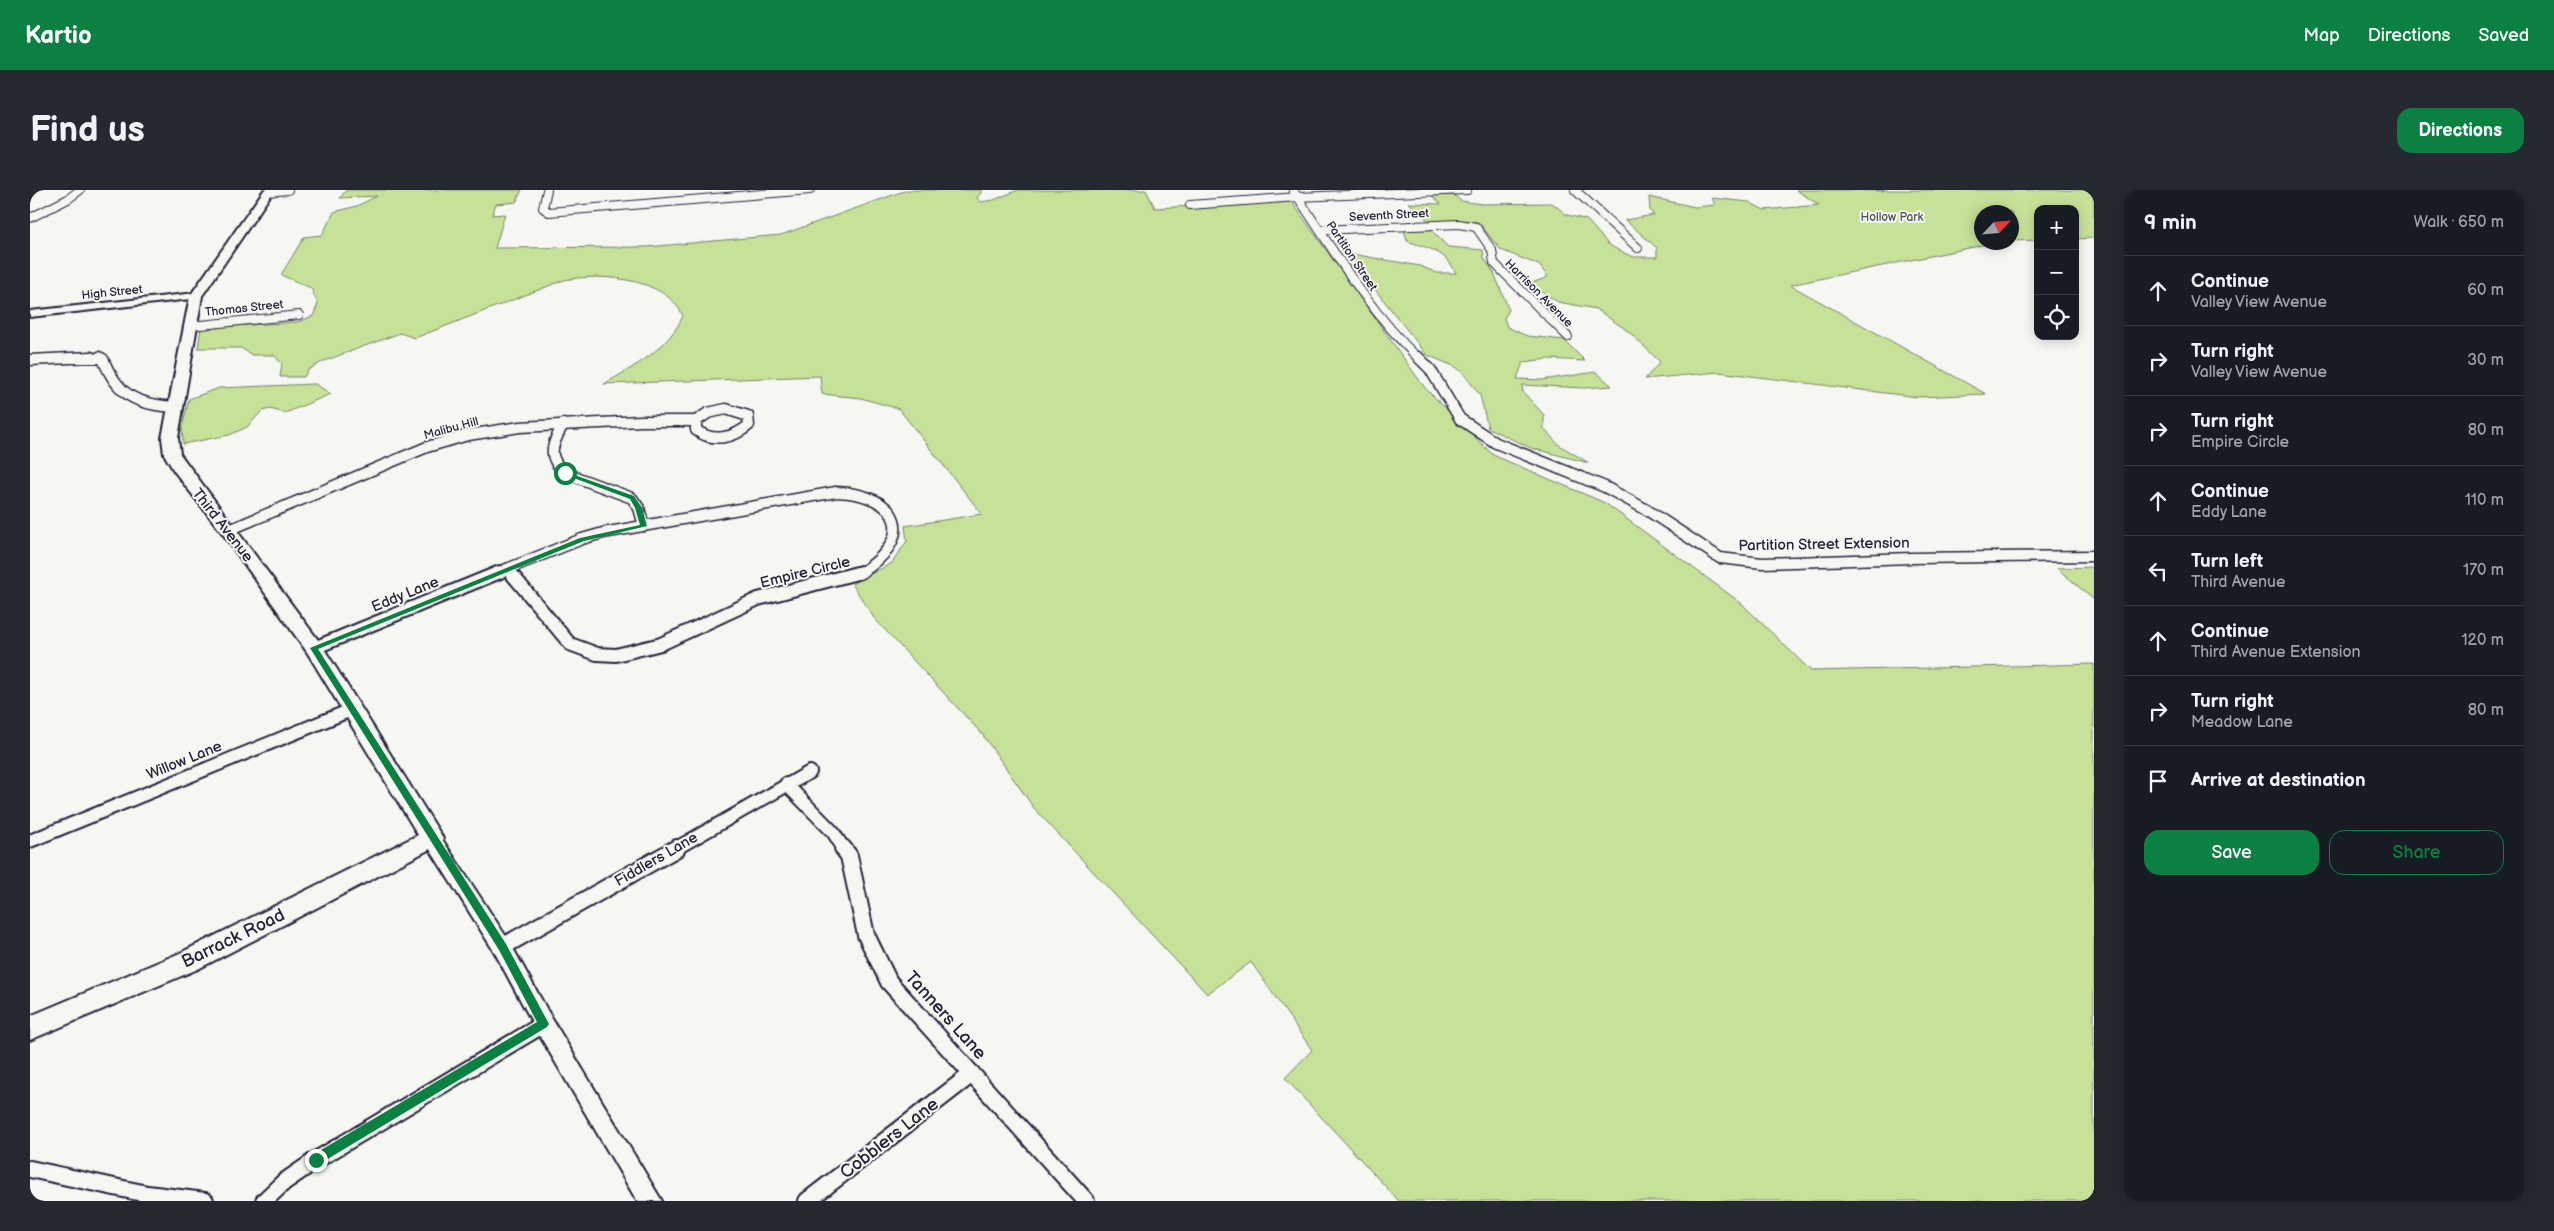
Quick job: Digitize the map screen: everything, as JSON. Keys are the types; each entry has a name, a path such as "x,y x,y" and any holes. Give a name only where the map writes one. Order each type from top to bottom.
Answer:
{"main road":[{"name":"Third Avenue","path":"268,191 196,296 170,438 172,454 198,494 229,530 314,648 432,838"},
{"name":"Barrack Road","path":"30,1028 189,961 432,838"}],"street":[{"path":"30,218 68,199 80,190"},
{"path":"268,191 288,190"},
{"path":"547,190 543,206 546,211 810,190"},
{"path":"1190,205 1238,198 1295,194 1467,190"},
{"path":"1575,190 1638,248"},
{"name":"Partition Street","path":"1295,194 1366,297 1395,333"},
{"name":"Seventh Street","path":"1320,230 1460,224"},
{"name":"Harrison Avenue","path":"1460,224 1472,226 1479,230 1492,250 1494,263 1498,268 1568,337"},
{"name":"High Street","path":"30,314 196,296"},
{"name":"Thomas Street","path":"191,326 299,315"},
{"name":"Partition Street Extension","path":"1395,333 1430,369 1452,409 1460,419 1474,430 1510,450 1606,486 1647,510 1720,558 1762,563 1912,558 2094,556"},
{"path":"30,360 98,357 103,359 108,373 136,402 154,407 176,408"},
{"name":"Malibu Hill","path":"229,530 442,442 493,430 563,424 696,421 708,413 726,409 743,412 750,420 745,429 722,438 699,434 696,430 696,421"},
{"path":"563,424 552,447 552,457 556,466 565,473 632,498 639,508 644,526"},
{"name":"Empire Circle","path":"847,492 864,496 881,504 893,514 898,529 895,542 888,553 868,570 857,575 758,599 661,644 616,655 597,654 570,644 507,569 582,539 804,495 847,492"},
{"name":"Eddy Lane","path":"314,648 507,569"},
{"name":"Willow Lane","path":"30,841 351,710"},
{"name":"Fiddlers Lane","path":"502,947 810,772"},
{"name":"Tanners Lane","path":"786,784 833,832 849,856 866,935 888,982 1086,1201"},
{"path":"432,838 502,947 544,1024 650,1201"},
{"path":"264,1201 284,1182 316,1160 544,1024"},
{"name":"Cobblers Lane","path":"807,1201 972,1074"},
{"path":"30,1170 147,1194 205,1201"}],"green space":[{"path":"346,190 522,190 516,202 496,204 492,215 505,214 495,248 647,247 781,235 907,190 983,190 977,198 980,202 994,200 1018,190 1146,190 1155,208 1291,201 1425,388 1493,455 1605,503 1741,603 1811,671 2094,664 2094,1201 1399,1201 1285,1078 1312,1050 1251,962 1207,994 1034,808 982,734 874,618 852,584 892,563 907,541 905,526 982,514 899,409 861,398 822,394 820,376 604,384 650,356 669,338 683,316 675,303 663,293 648,286 613,278 595,277 564,280 415,338 400,333 324,361 308,370 304,377 280,377 282,364 274,355 252,355 241,348 198,348 201,328 298,322 313,316 318,304 311,288 281,275 304,237 322,235 334,212 357,206 377,196 340,198"},
{"name":"Hollow Park","path":"1796,190 2094,190 2094,238 2079,239 2079,205 2034,205 2034,240 2019,241 2019,205 1974,205 1974,247 1790,285 1986,394 1917,397 1719,372 1645,379 1660,362 1628,331 1596,309 1558,302 1529,284 1548,277 1539,265 1501,250 1478,222 1453,220 1430,222 1409,203 1441,204 1431,195 1454,195 1461,201 1482,204 1552,203 1567,215 1587,220 1608,244 1634,257 1657,257 1657,248 1625,220 1654,215 1650,211 1649,197 1695,207 1715,205 1712,198 1749,202 1764,210 1819,205"},
{"path":"1404,229 1430,229 1448,247 1483,250 1484,258 1494,273 1509,310 1504,318 1507,327 1527,336 1564,340 1585,361 1548,359 1523,362 1517,379 1542,380 1596,372 1612,386 1584,388 1522,385 1523,392 1544,415 1544,429 1559,445 1589,463 1531,448 1488,428 1480,395 1463,373 1456,367 1427,355 1346,253 1420,266 1437,273 1456,273 1447,260 1436,251 1407,241"},
{"path":"315,384 331,394 285,413 270,409 262,411 247,427 229,435 183,444 182,427 189,399 219,388"},
{"path":"2094,567 2094,600 2057,568"}],"waterway":[{"path":"1865,190 1883,190"}],"route":[{"path":"316,1160 544,1024 502,947 351,710 314,648 582,539 644,526 639,508 632,498 565,473"}]}
